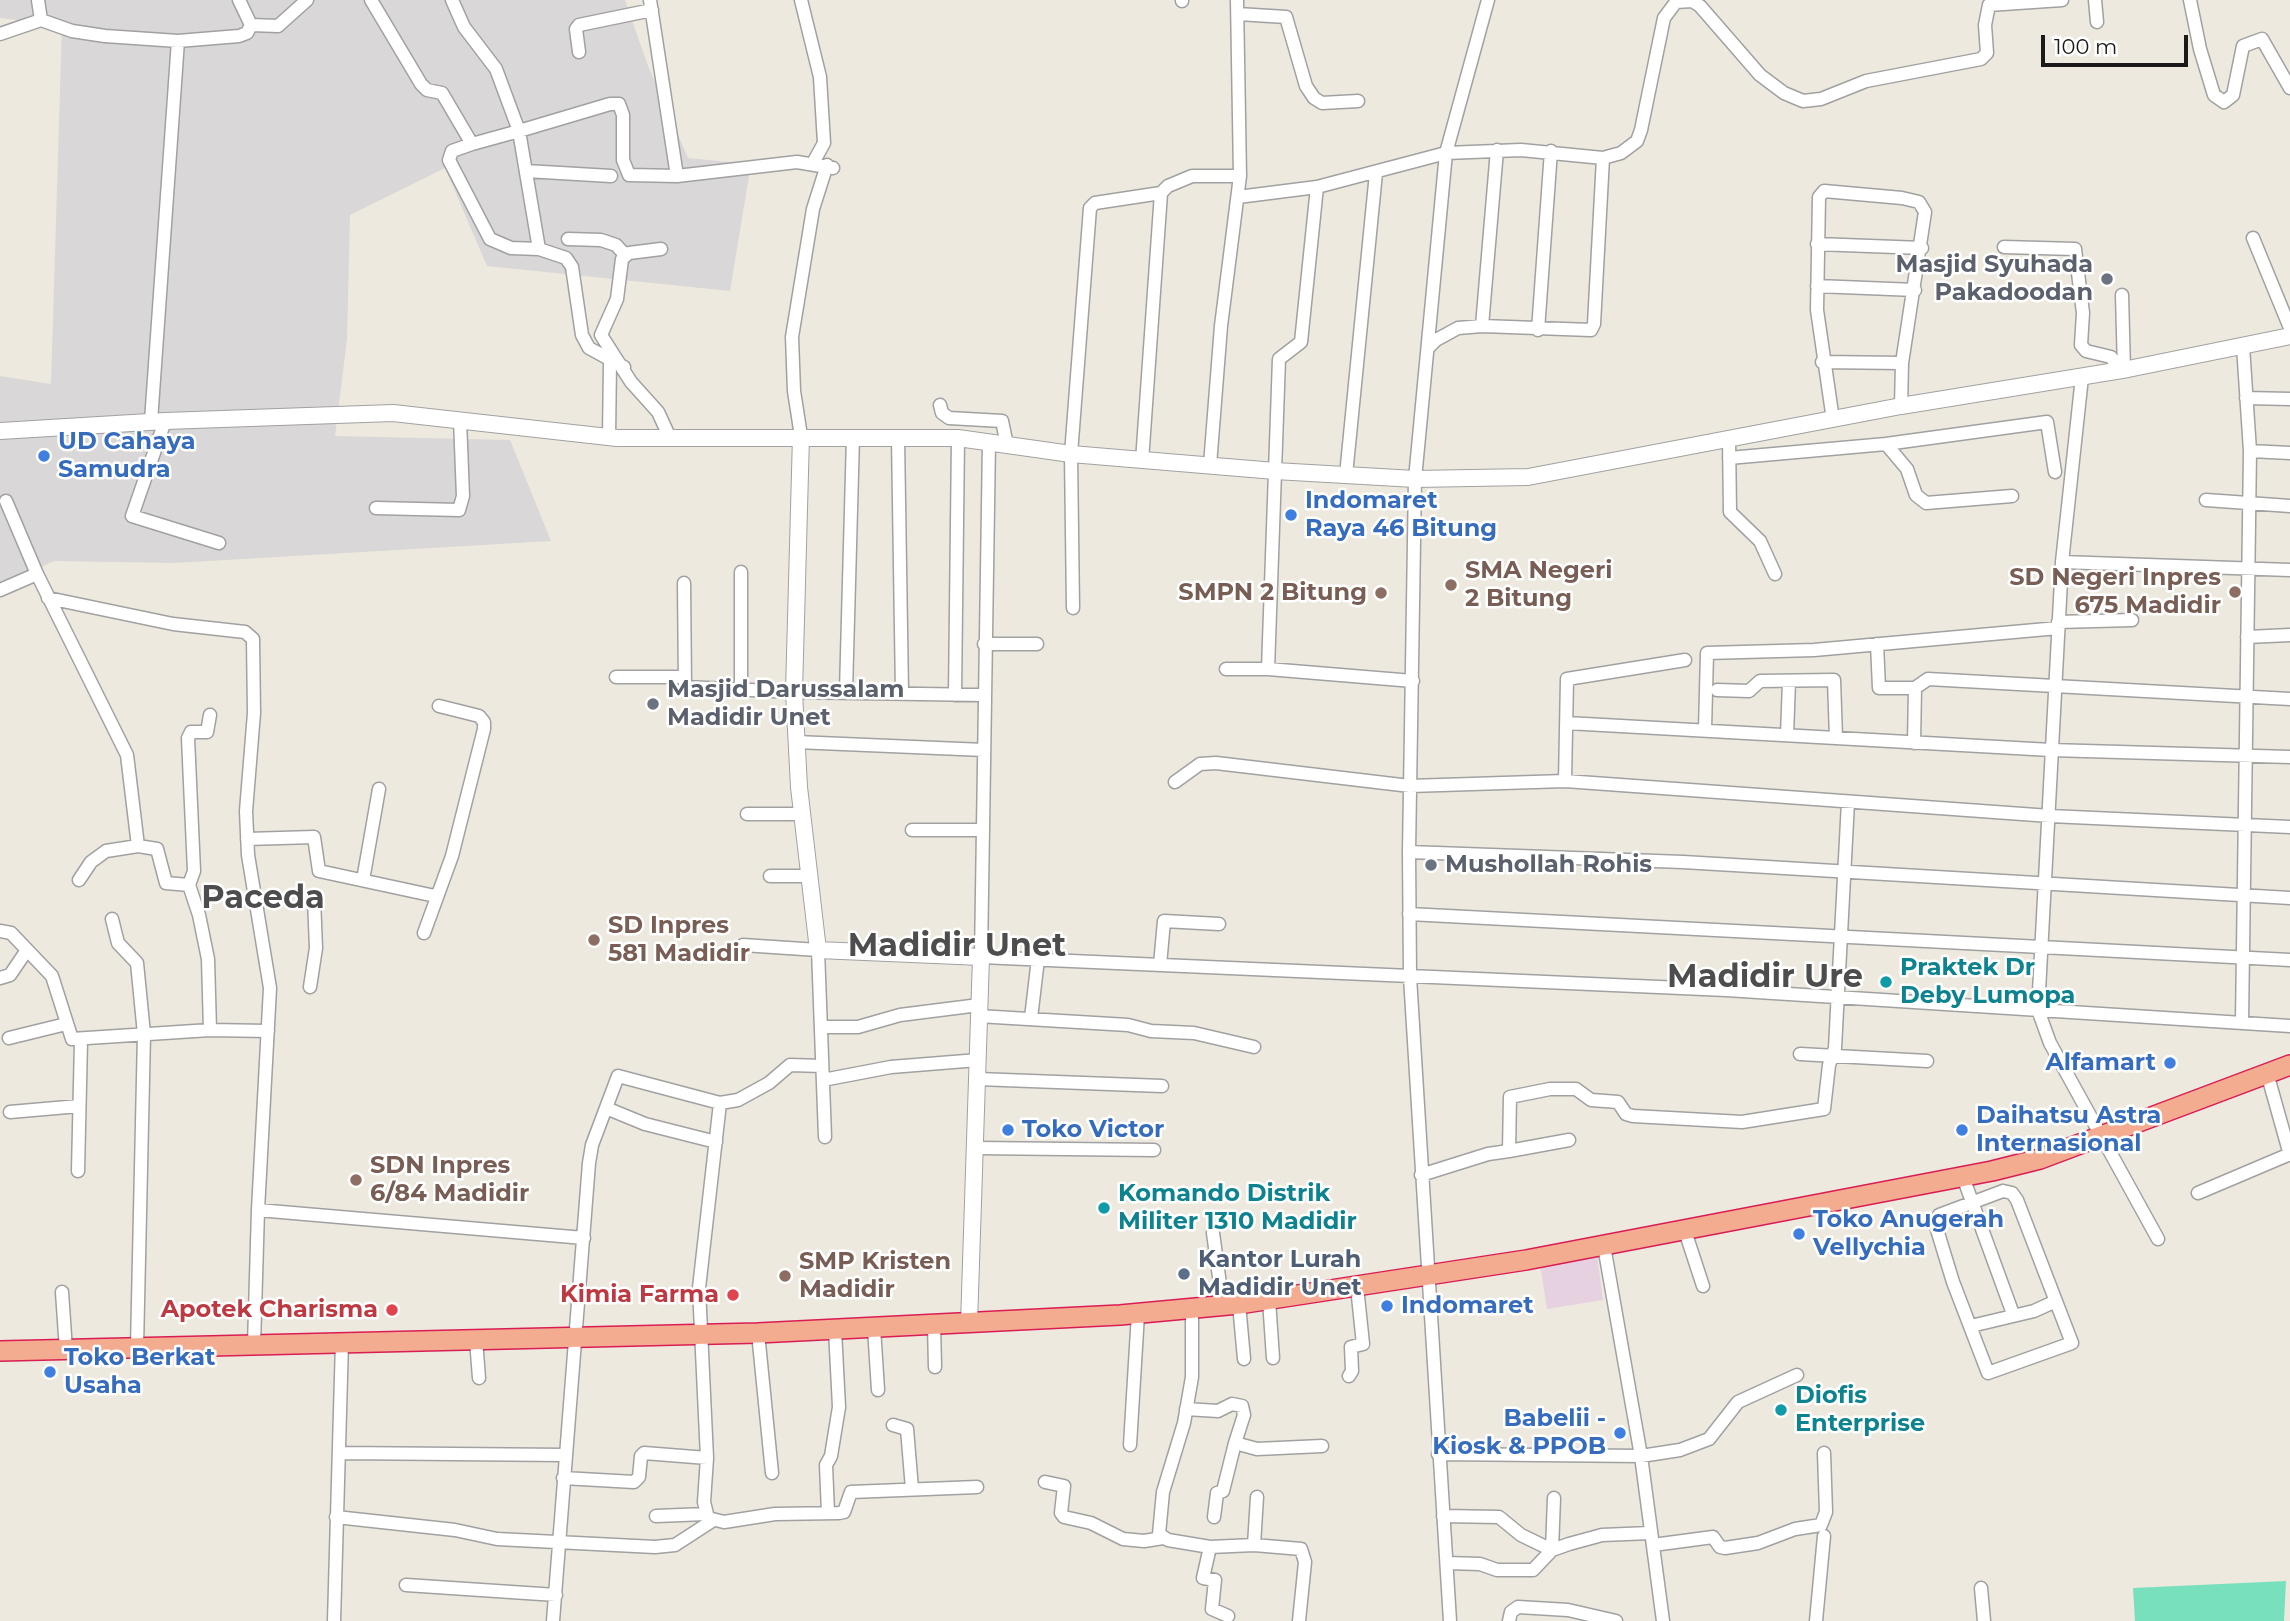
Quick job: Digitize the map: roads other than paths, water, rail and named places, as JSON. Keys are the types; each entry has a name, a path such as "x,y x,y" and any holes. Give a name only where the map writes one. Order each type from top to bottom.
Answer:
{"highway":[{"path":"0,1351 701,1335 969,1324 1192,1310 1428,1277 1963,1177 2039,1159 2290,1065"}],"street":[{"path":"38,0 41,20"},
{"path":"239,0 251,25"},
{"path":"251,25 278,26 307,0"},
{"path":"371,0 421,84 427,90 443,93 472,144"},
{"path":"452,0 464,27 496,69 519,131 539,248"},
{"path":"801,0 821,77 824,144 813,163"},
{"path":"1210,465 1221,326 1240,176 1237,0"},
{"path":"1450,1621 1410,977 1409,852 1415,479 1446,153 1488,0"},
{"path":"1238,197 1317,187 1446,153 1551,151 1604,158 1621,153 1637,141 1664,18 1676,2 1692,1 1700,6 1759,75 1783,93 1802,101 1821,99 1866,81 1981,59 1987,53 1985,24 1989,5 2062,0"},
{"path":"2095,0 2097,22"},
{"path":"2190,0 2200,49 2214,95 2224,102 2233,95 2243,46 2262,38 2290,88"},
{"path":"579,52 576,29 579,25 651,5 677,176"},
{"path":"1238,14 1285,17 1306,86 1314,98 1322,103 1359,101"},
{"path":"0,34 41,20 88,35 178,41 239,36 247,33 251,25"},
{"path":"178,41 158,421 132,516 219,543"},
{"path":"624,367 610,362 589,348 582,335 572,267 566,258 539,248 511,248 490,239 449,160 452,151 610,104 619,104 623,115 623,160 629,175 677,176 778,164 813,163 830,167 813,209 792,337 794,391 801,436 794,692 796,742 818,950 825,1137"},
{"path":"1482,326 1497,150"},
{"path":"1538,330 1551,151"},
{"path":"1428,348 1436,340 1458,328 1482,326 1587,332 1594,324 1604,158"},
{"path":"526,171 611,176"},
{"path":"1346,475 1376,173"},
{"path":"1073,608 1071,454 1090,208 1095,203 1161,193 1174,182 1192,176 1240,176"},
{"path":"1268,669 1279,359 1301,342 1317,187"},
{"path":"1833,419 1822,362 1816,286 1819,197 1829,191 1919,202 1925,212 1922,248 1902,363 1900,406"},
{"path":"1142,461 1161,193"},
{"path":"2253,238 2290,328"},
{"path":"568,239 601,240 616,245 625,255"},
{"path":"1817,244 1922,248"},
{"path":"2004,247 2075,249 2082,302 2081,345 2085,351 2111,357 2122,370"},
{"path":"625,255 661,249"},
{"path":"625,255 615,308 601,335 624,367 631,382 657,412 670,438"},
{"path":"1816,286 1915,290"},
{"path":"2122,295 2122,370"},
{"path":"0,431 158,421 393,413 609,437 958,438 1071,454 1275,471 1415,479 1528,477 1900,406 2122,370 2290,336"},
{"path":"2242,1022 2250,451 2243,346"},
{"path":"609,437 610,362"},
{"path":"1822,362 1902,363"},
{"path":"2082,377 2062,562 2038,1010 2050,1043 2158,1239"},
{"path":"2246,398 2290,399"},
{"path":"940,405 942,413 948,418 1002,421 1007,445"},
{"path":"376,508 459,510 463,496 460,420"},
{"path":"1729,458 1886,444 2047,422 2055,472"},
{"path":"846,691 853,437"},
{"path":"898,438 902,693"},
{"path":"955,695 958,438"},
{"path":"1729,439 1730,512 1760,541 1775,574"},
{"path":"969,1324 977,1148 989,442"},
{"path":"1886,444 1907,469 1916,495 1926,503 2012,496"},
{"path":"2250,451 2290,453"},
{"path":"2206,500 2290,506"},
{"path":"6,501 48,598 127,755 138,846"},
{"path":"2062,562 2290,570"},
{"path":"741,572 741,689"},
{"path":"0,590 37,574"},
{"path":"684,583 685,687 984,695"},
{"path":"48,598 173,624 251,634 254,713 247,839 251,886 269,976 254,1345"},
{"path":"1705,729 1707,653 1814,650 2132,620"},
{"path":"2247,637 2290,635"},
{"path":"1877,643 1879,688 1915,688 1928,679 2290,699"},
{"path":"984,644 1037,644"},
{"path":"1565,781 1567,679 1685,660"},
{"path":"1226,669 1268,669 1413,681"},
{"path":"617,677 685,677"},
{"path":"1717,690 1749,691 1760,681 1834,680 1836,738"},
{"path":"1787,735 1789,682"},
{"path":"1914,743 1915,688"},
{"path":"424,933 455,844 484,729 484,722 479,716 439,706"},
{"path":"209,715 207,732 191,732 188,738 194,872 189,885 199,915 208,959 210,1030"},
{"path":"1567,723 2051,750 2290,757"},
{"path":"796,742 984,750"},
{"path":"1175,782 1200,764 1216,763 1410,786 1565,781 2050,816 2290,827"},
{"path":"363,880 379,789"},
{"path":"1509,1152 1510,1097 1549,1089 1576,1089 1591,1100 1618,1102 1629,1116 1742,1122 1821,1110 1826,1105 1838,997 1848,802"},
{"path":"747,814 802,814"},
{"path":"912,830 983,830"},
{"path":"247,839 314,838 318,869 435,896"},
{"path":"79,880 91,862 106,851 138,846 157,849 166,883 189,885"},
{"path":"1409,852 1683,862 2290,898"},
{"path":"770,876 809,876"},
{"path":"310,987 316,948 314,899"},
{"path":"1409,914 2290,960"},
{"path":"112,919 118,943 137,963 144,1034 137,1347"},
{"path":"1160,965 1164,921 1219,924"},
{"path":"0,932 11,933 56,983 72,1039 81,1041 210,1030 268,1031"},
{"path":"743,945 1838,997 2290,1026"},
{"path":"0,978 10,975 27,950"},
{"path":"1031,1018 1038,959"},
{"path":"821,1027 859,1027 900,1015 978,1010 1031,1018 1101,1022 1151,1031 1194,1033 1254,1047"},
{"path":"9,1038 66,1024"},
{"path":"78,1171 81,1041"},
{"path":"1800,1054 1927,1061"},
{"path":"823,1080 891,1066 978,1060"},
{"path":"553,1621 589,1163 618,1076 720,1103 738,1100 769,1083 790,1065 822,1066"},
{"path":"2198,1193 2290,1155 2267,1073"},
{"path":"978,1079 1162,1086"},
{"path":"336,1517 455,1530 497,1539 559,1543 668,1546 694,1535 709,1517 701,1335 701,1255 720,1103"},
{"path":"10,1112 79,1106"},
{"path":"606,1108 645,1124 716,1142"},
{"path":"1421,1175 1488,1154 1569,1140"},
{"path":"977,1148 1154,1150"},
{"path":"1963,1177 2013,1314"},
{"path":"2003,1191 2012,1194 2056,1301 2072,1343 1988,1373 1939,1241 1935,1223 1939,1215 2003,1191"},
{"path":"258,1210 584,1238"},
{"path":"1684,1228 1703,1286"},
{"path":"1213,1233 1244,1359"},
{"path":"1604,1246 1641,1456 1663,1621"},
{"path":"1349,1376 1352,1371 1351,1347 1363,1344 1357,1287"},
{"path":"62,1292 66,1350"},
{"path":"1269,1300 1273,1358"},
{"path":"1971,1326 2034,1311 2056,1301"},
{"path":"1163,1538 1158,1528 1163,1492 1192,1377 1192,1310"},
{"path":"1130,1445 1138,1314"},
{"path":"934,1324 935,1367"},
{"path":"874,1328 878,1390"},
{"path":"828,1513 826,1465 831,1456 839,1407 835,1329"},
{"path":"758,1333 772,1473"},
{"path":"476,1340 479,1378"},
{"path":"334,1621 336,1517 341,1453 342,1342"},
{"path":"1438,1454 1641,1456 1697,1446 1709,1439 1738,1402 1797,1375"},
{"path":"1186,1409 1218,1410 1232,1404 1242,1406 1244,1415 1223,1491 1217,1493 1214,1517"},
{"path":"893,1425 907,1429 912,1489"},
{"path":"1235,1443 1257,1449 1280,1450 1322,1446"},
{"path":"341,1453 565,1455"},
{"path":"563,1478 634,1482 639,1477 641,1456 644,1453 706,1458"},
{"path":"1447,1563 1480,1564 1497,1570 1533,1570 1552,1550 1602,1535 1651,1539 1713,1537 1720,1547 1725,1548 1758,1543 1795,1528 1821,1525 1826,1511 1824,1453"},
{"path":"1045,1482 1064,1486 1061,1513 1064,1517 1091,1523 1123,1538 1144,1541 1163,1538 1210,1546 1298,1548 1304,1553 1299,1621"},
{"path":"656,1516 709,1517 724,1522 775,1514 828,1513 844,1511 851,1492 977,1487"},
{"path":"1254,1545 1257,1497"},
{"path":"1552,1550 1554,1498"},
{"path":"1443,1516 1499,1517 1521,1535 1552,1550"},
{"path":"1816,1621 1824,1536"},
{"path":"1210,1546 1203,1578 1215,1580 1212,1609 1228,1616"},
{"path":"406,1585 556,1595"},
{"path":"1981,1588 1984,1621"},
{"path":"1509,1621 1514,1609 1524,1607 1568,1610 1616,1621"}],"place":[{"name":"Masjid Syuhada Pakadoodan","path":"2107,279"},
{"name":"UD Cahaya Samudra","path":"44,456"},
{"name":"Indomaret Raya 46 Bitung","path":"1291,515"},
{"name":"SMA Negeri 2 Bitung","path":"1451,585"},
{"name":"SD Negeri Inpres 675 Madidir","path":"2235,592"},
{"name":"SMPN 2 Bitung","path":"1381,593"},
{"name":"Masjid Darussalam Madidir Unet","path":"653,704"},
{"name":"Mushollah Rohis","path":"1431,865"},
{"name":"SD Inpres 581 Madidir","path":"594,940"},
{"name":"Praktek Dr Deby Lumopa","path":"1886,982"},
{"name":"Alfamart","path":"2170,1063"},
{"name":"Toko Victor","path":"1008,1130"},
{"name":"Daihatsu Astra Internasional","path":"1962,1130"},
{"name":"SDN Inpres 6/84 Madidir","path":"356,1180"},
{"name":"Komando Distrik Militer 1310 Madidir","path":"1104,1208"},
{"name":"Toko Anugerah Vellychia","path":"1799,1234"},
{"name":"Kantor Lurah Madidir Unet","path":"1184,1274"},
{"name":"SMP Kristen Madidir","path":"785,1276"},
{"name":"Kimia Farma","path":"733,1295"},
{"name":"Indomaret","path":"1387,1306"},
{"name":"Apotek Charisma","path":"392,1310"},
{"name":"Toko Berkat Usaha","path":"50,1372"},
{"name":"Diofis Enterprise","path":"1781,1410"},
{"name":"Babelii - Kiosk & PPOB","path":"1620,1433"}],"district":[{"name":"Paceda","path":"263,899"},
{"name":"Madidir Unet","path":"957,947"},
{"name":"Madidir Ure","path":"1765,978"}]}
